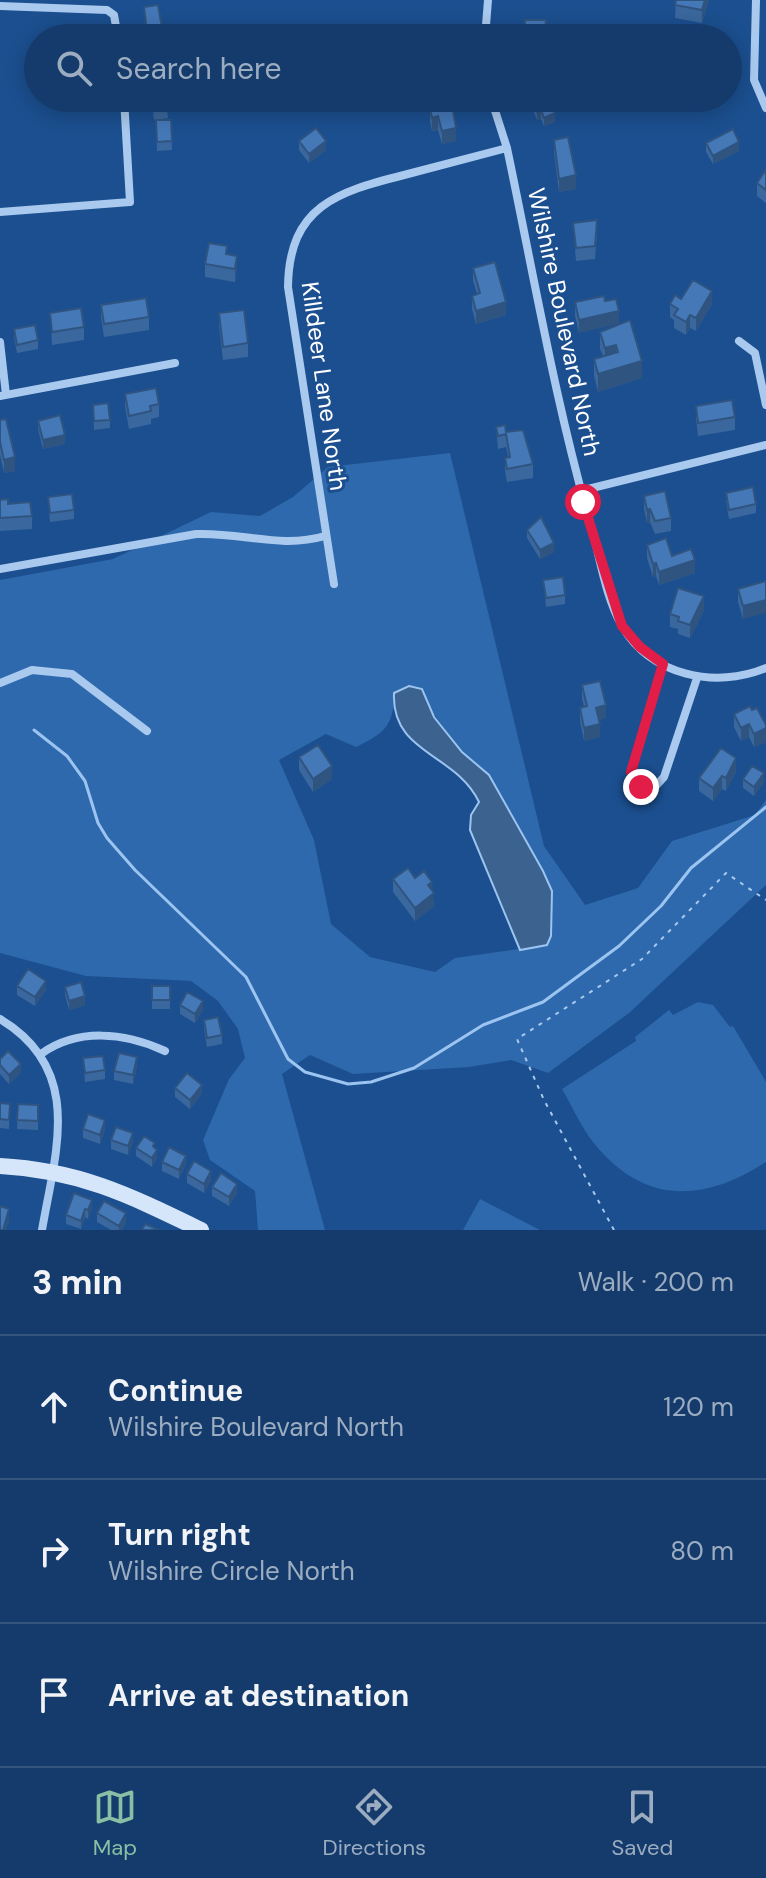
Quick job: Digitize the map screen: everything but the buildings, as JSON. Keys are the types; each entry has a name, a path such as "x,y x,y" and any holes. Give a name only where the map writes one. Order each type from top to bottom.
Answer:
{"street":[{"path":"486,24 488,0"},
{"path":"756,0 754,80 766,108"},
{"path":"0,6 73,7 110,12 114,24"},
{"path":"0,212 130,202 125,112"},
{"name":"Wilshire Boulevard North","path":"495,112 507,148 580,491 622,626 640,647 663,664 697,678 730,679 766,668"},
{"name":"Killdeer Lane North","path":"334,584 288,287 293,245 319,207 345,191 507,148"},
{"path":"739,341 755,353 766,405"},
{"path":"0,342 3,395 175,363"},
{"path":"580,491 766,445"},
{"path":"0,569 196,534 220,533 298,544 325,536"},
{"path":"663,664 631,772 641,787 653,789 660,783 697,678"},
{"path":"0,683 32,670 72,674 147,731"},
{"path":"0,1019 17,1030 41,1054 58,1098 52,1170 42,1230"},
{"path":"41,1054 54,1045 84,1035 110,1036 165,1051"},
{"path":"0,1166 52,1170 116,1189 201,1230"}],"path":[{"path":"614,1230 544,1100 517,1039 642,959 726,873 766,900"}],"shaded area":[{"path":"450,453 544,846 585,905 638,888 672,841 755,815 766,800 766,885 629,1013 548,1073 511,1060 469,1067 353,1074 310,1055 282,1074 325,1230 258,1230 255,1191 210,1160 203,1140 229,1079 245,1058 238,1029 218,1001 191,981 86,976 0,953 0,580 113,559 211,512 260,516 293,497 328,467","holes":["395,693 426,704 462,752 489,775 547,945 455,958 435,972 370,957 331,924 314,840 279,760 326,734 356,747 366,742 386,727"]},
{"path":"409,686 422,689 434,717 462,752 489,775 543,871 552,891 551,936 547,945 520,950 470,830 471,815 479,802 456,773 414,741 403,729 396,713 394,693"},
{"path":"698,1002 713,1005 730,1027 733,1026 766,1082 766,1162 719,1185 697,1190 675,1191 653,1187 612,1163 593,1142 562,1089 636,1041 635,1037 669,1010 673,1015"},
{"path":"480,1199 540,1230 463,1230"}],"waterway":[{"path":"34,730 67,756 85,781 98,823 107,838 135,870 246,977 288,1059 305,1072 348,1084 371,1082 414,1068 483,1025 543,1002 619,946 661,906 691,868 766,807"}],"route":[{"path":"583,502 622,626 640,647 663,664 631,772 634,782 641,787"}]}
